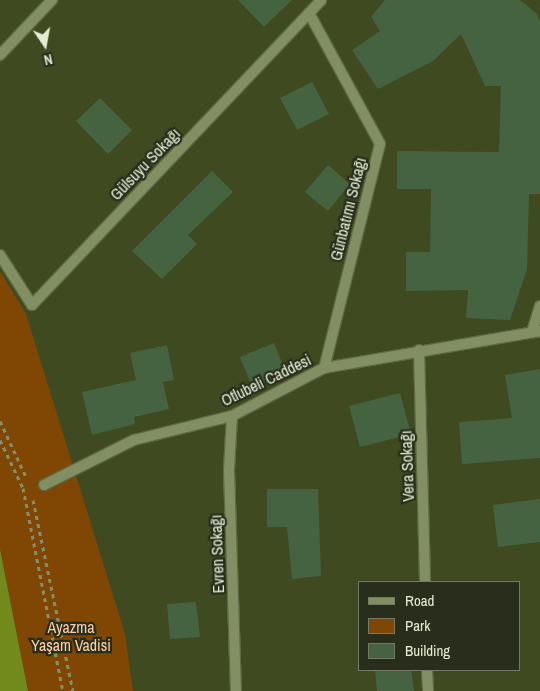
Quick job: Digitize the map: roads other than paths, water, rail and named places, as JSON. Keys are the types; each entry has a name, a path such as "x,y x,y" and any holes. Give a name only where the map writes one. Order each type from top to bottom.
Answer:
{"street":[{"path":"0,56 52,0"},
{"name":"Gülsuyu Sokağı","path":"0,255 32,305 321,0"},
{"name":"Günbatımı Sokağı","path":"309,13 380,144 324,368"},
{"path":"536,331 540,306"},
{"name":"Otlubeli Caddesi","path":"44,485 134,440 232,416 324,368 536,331"},
{"name":"Vera Sokağı","path":"419,350 425,581"},
{"name":"Evren Sokağı","path":"232,416 229,470 236,691"},
{"path":"427,671 428,691"}],"park label":[{"name":"Ayazma Yaşam Vadisi","path":"71,636"}]}
